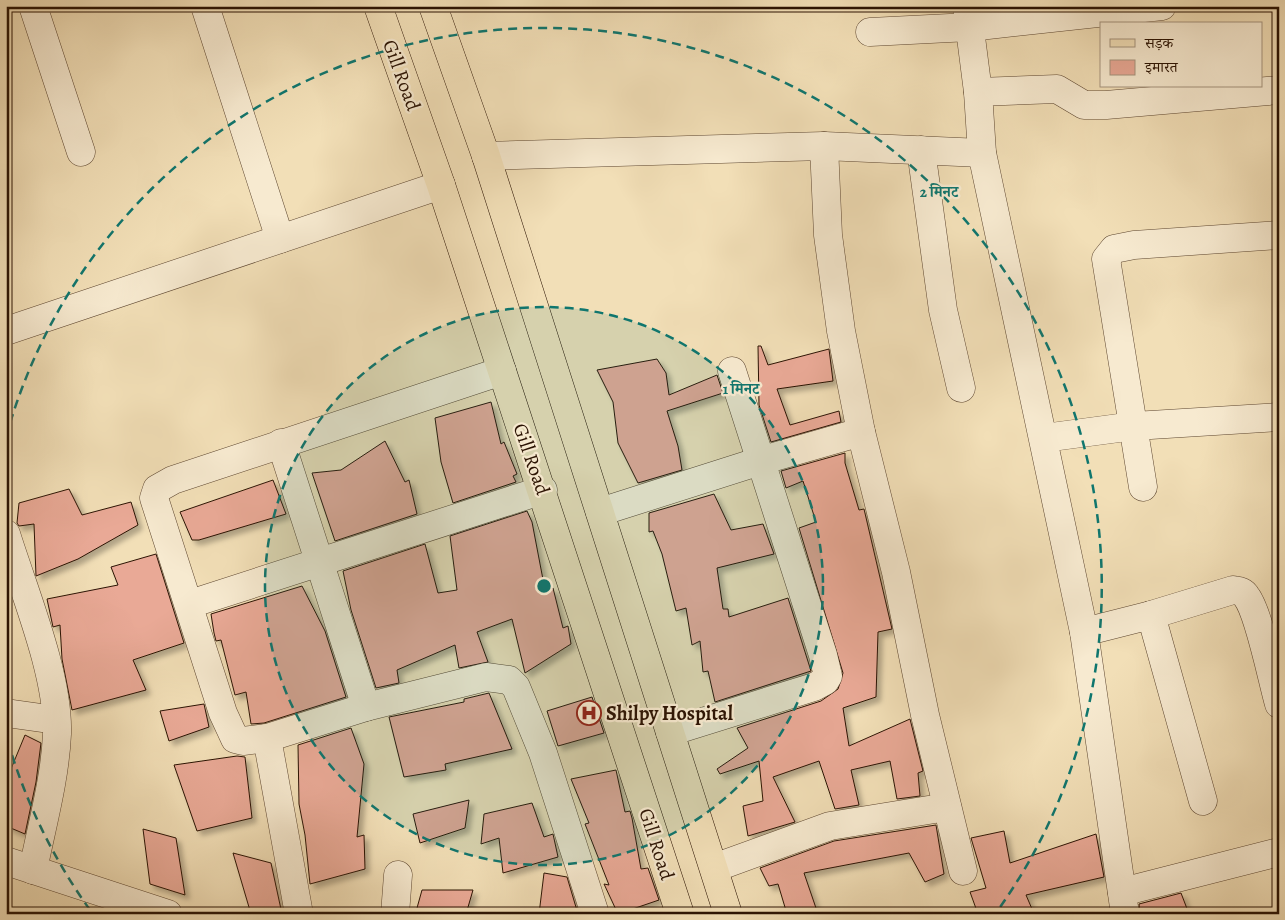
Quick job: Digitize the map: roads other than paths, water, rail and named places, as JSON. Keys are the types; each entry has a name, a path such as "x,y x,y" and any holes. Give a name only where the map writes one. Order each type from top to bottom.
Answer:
{"main road":[{"name":"Gill Road","path":"378,6 441,185 543,490 680,914"},
{"path":"433,6 486,156 728,914"}],"street":[{"path":"33,6 81,152"},
{"path":"204,6 280,238"},
{"path":"870,32 969,17 1162,6"},
{"path":"969,17 978,92 982,153 1084,632 1124,903 1279,852"},
{"path":"978,92 1057,89 1084,105 1106,105 1279,90"},
{"path":"486,156 824,146 982,153"},
{"path":"824,146 828,236 841,331 862,432 896,572 925,715 963,871"},
{"path":"920,150 943,310 961,388"},
{"path":"6,331 441,185"},
{"path":"1143,487 1106,271 1106,260 1110,253 1120,247 1279,235"},
{"path":"502,371 173,480 157,489 154,498 230,730 235,739 243,741 267,738 366,707 486,677 509,680 516,687 543,753 595,914"},
{"path":"670,732 814,687 828,676 823,655 732,371"},
{"path":"1044,438 1134,426 1279,417"},
{"path":"600,512 760,461 862,432"},
{"path":"281,443 366,707"},
{"path":"190,604 543,490"},
{"path":"6,534 48,664 56,720 54,757 33,870"},
{"path":"1084,632 1152,615 1233,590 1240,591 1269,626 1279,704"},
{"path":"1152,615 1203,802"},
{"path":"6,713 56,720"},
{"path":"267,738 299,914"},
{"path":"714,868 830,826 947,807"},
{"path":"6,861 168,914"},
{"path":"396,914 398,875"}],"place":[{"name":"Shilpy Hospital","path":"589,713"}]}
